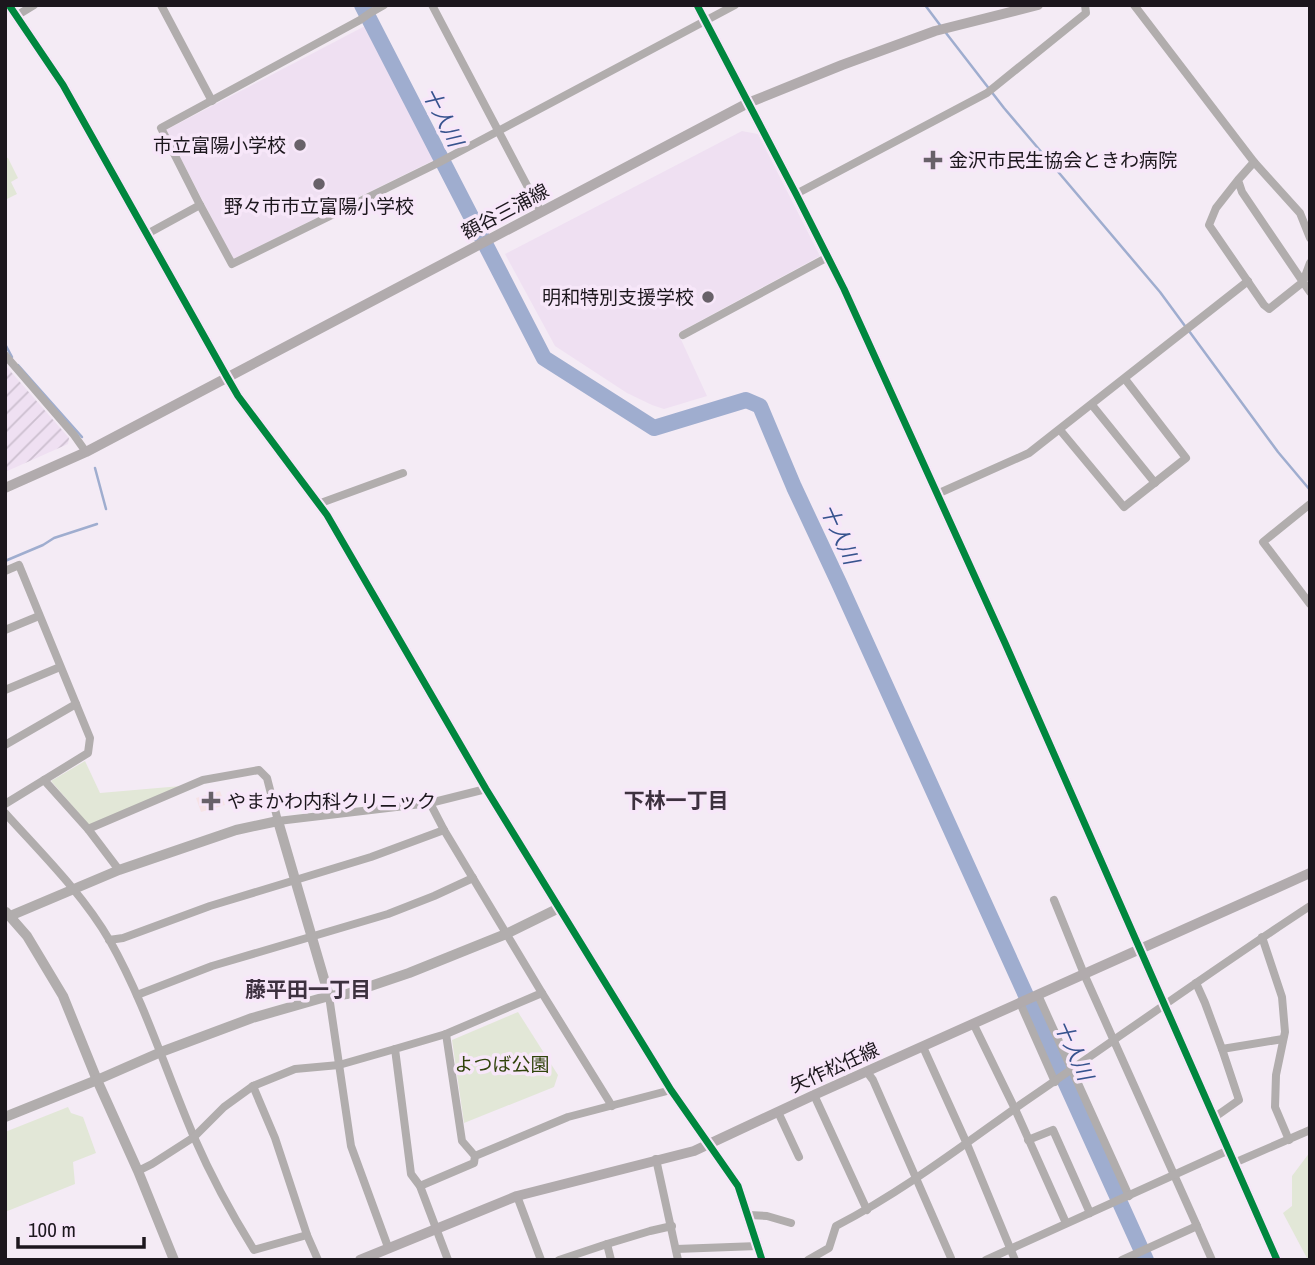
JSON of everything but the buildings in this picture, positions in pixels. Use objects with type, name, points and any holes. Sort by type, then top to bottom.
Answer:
[{"type":"main road","name":"額谷三浦線","points":[[5,488],[86,452],[748,103],[935,31],[1038,5]]},
{"type":"main road","name":"矢作松任線","points":[[360,1260],[517,1196],[694,1150],[1310,873]]},
{"type":"street","points":[[9,5],[63,85],[227,377],[327,516],[486,789],[671,1090],[738,1186],[762,1260]]},
{"type":"street","points":[[16,16],[34,5]]},
{"type":"street","points":[[161,5],[212,101]]},
{"type":"street","points":[[384,5],[162,128],[232,264],[438,163],[735,5]]},
{"type":"street","points":[[432,5],[541,212]]},
{"type":"street","points":[[697,5],[844,289],[1005,643],[1276,1260]]},
{"type":"street","points":[[796,194],[991,90],[1086,13],[1085,5]]},
{"type":"street","points":[[1134,5],[1254,162],[1300,213],[1310,238]]},
{"type":"street","points":[[1254,162],[1216,208],[1209,225],[1269,309],[1303,282],[1310,263]]},
{"type":"street","points":[[1238,180],[1242,192],[1310,292]]},
{"type":"street","points":[[147,234],[200,205]]},
{"type":"street","points":[[683,335],[828,257]]},
{"type":"street","points":[[937,494],[1029,453],[1248,281]]},
{"type":"street","points":[[5,355],[86,452]]},
{"type":"street","points":[[1060,430],[1124,507],[1155,483],[1186,458],[1125,379]]},
{"type":"street","points":[[1092,405],[1155,483]]},
{"type":"street","points":[[318,504],[403,473]]},
{"type":"street","points":[[1310,504],[1263,542],[1310,604]]},
{"type":"street","points":[[5,570],[19,565],[90,738],[88,753],[5,804]]},
{"type":"street","points":[[5,630],[39,616]]},
{"type":"street","points":[[5,691],[60,667]]},
{"type":"street","points":[[5,746],[76,704]]},
{"type":"street","points":[[88,829],[203,780],[259,770],[267,778],[329,996],[351,1146],[388,1247]]},
{"type":"street","points":[[44,780],[120,870]]},
{"type":"street","points":[[174,1260],[63,996],[27,936],[7,915],[120,870],[236,830],[278,821],[430,803],[486,789]]},
{"type":"street","points":[[430,803],[506,934],[612,1106]]},
{"type":"street","points":[[5,813],[75,890],[109,940],[137,995],[194,1137],[228,1207],[254,1250],[307,1235]]},
{"type":"street","points":[[109,940],[123,938],[210,906],[371,858],[444,830]]},
{"type":"street","points":[[137,995],[212,966],[388,914],[473,878]]},
{"type":"street","points":[[1054,900],[1084,974],[1212,1260]]},
{"type":"street","points":[[808,1260],[829,1248],[836,1226],[917,1178],[1310,906]]},
{"type":"street","points":[[5,1117],[160,1052],[252,1018],[329,996],[347,994],[409,973],[506,934],[559,908]]},
{"type":"street","points":[[1262,937],[1282,997],[1285,1031],[1276,1075],[1275,1107],[1289,1140]]},
{"type":"street","points":[[1196,983],[1222,1049],[1238,1100],[1215,1117]]},
{"type":"street","points":[[138,1171],[194,1137],[224,1107],[253,1086],[295,1069],[339,1065],[446,1034],[542,993]]},
{"type":"street","points":[[1029,999],[1069,1072],[1122,1199]]},
{"type":"street","points":[[1029,999],[1057,1080]]},
{"type":"street","points":[[974,1024],[1066,1223]]},
{"type":"street","points":[[420,1185],[474,1163],[474,1156],[462,1141],[446,1034]]},
{"type":"street","points":[[1222,1049],[1283,1039]]},
{"type":"street","points":[[923,1047],[1015,1260]]},
{"type":"street","points":[[395,1049],[411,1174],[420,1185],[448,1260]]},
{"type":"street","points":[[867,1072],[917,1178],[950,1259]]},
{"type":"street","points":[[253,1086],[275,1138],[318,1260]]},
{"type":"street","points":[[474,1156],[568,1117],[671,1090]]},
{"type":"street","points":[[814,1095],[867,1210]]},
{"type":"street","points":[[778,1112],[799,1157]]},
{"type":"street","points":[[1028,1140],[1053,1130],[1090,1213]]},
{"type":"street","points":[[1234,1163],[1310,1130]]},
{"type":"street","points":[[986,1260],[1229,1150]]},
{"type":"street","points":[[656,1160],[678,1260]]},
{"type":"street","points":[[517,1196],[541,1260]]},
{"type":"street","points":[[749,1215],[767,1216],[791,1223]]},
{"type":"street","points":[[559,1260],[671,1226]]},
{"type":"street","points":[[1122,1260],[1197,1226]]},
{"type":"street","points":[[607,1244],[611,1260]]},
{"type":"street","points":[[676,1250],[758,1246]]},
{"type":"shaded area","name":"市立富陽小学校","points":[[365,26],[434,160],[233,259],[166,130]]},
{"type":"shaded area","points":[[742,131],[758,134],[820,256],[678,333],[707,396],[664,409],[627,393],[555,346],[505,254]]},
{"type":"shaded area","points":[[5,365],[69,438],[68,444],[5,472]]},
{"type":"shaded area","name":"やまかわ内科クリニック","points":[[220,791],[225,805],[201,812],[196,798]]},
{"type":"green space","points":[[5,157],[18,178],[11,182],[17,194],[5,200]]},
{"type":"green space","points":[[85,761],[100,793],[181,786],[89,825],[51,781]]},
{"type":"green space","name":"よつば公園","points":[[518,1012],[558,1075],[554,1087],[464,1123],[452,1040]]},
{"type":"green space","points":[[68,1107],[71,1113],[83,1117],[96,1153],[73,1162],[75,1184],[5,1212],[5,1132]]},
{"type":"green space","points":[[1310,1152],[1308,1260],[1283,1213],[1292,1206],[1292,1176]]},
{"type":"waterway","name":"十人川","points":[[362,5],[544,358],[654,428],[746,400],[760,406],[794,487],[1146,1260]]},
{"type":"waterway","points":[[925,5],[940,25]]},
{"type":"waterway","points":[[946,33],[1004,108],[1160,292],[1185,326]]},
{"type":"waterway","points":[[1189,331],[1278,452],[1310,490]]},
{"type":"waterway","points":[[5,344],[12,357]]},
{"type":"waterway","points":[[18,365],[82,437]]},
{"type":"waterway","points":[[95,468],[106,509]]},
{"type":"waterway","points":[[5,561],[54,538],[97,524]]},
{"type":"cycle path","points":[[9,5],[63,85],[238,396],[327,515],[486,789],[671,1090],[738,1186],[762,1260]]},
{"type":"cycle path","points":[[697,5],[844,289],[1005,643],[1277,1260]]},
{"type":"place","name":"市立富陽小学校","points":[[300,145]]},
{"type":"place","name":"金沢市民生協会ときわ病院","points":[[933,160]]},
{"type":"place","name":"野々市市立富陽小学校","points":[[319,184]]},
{"type":"place","name":"明和特別支援学校","points":[[708,297]]},
{"type":"place","name":"やまかわ内科クリニック","points":[[211,801]]},
{"type":"district","name":"下林一丁目","points":[[676,800]]},
{"type":"district","name":"藤平田一丁目","points":[[308,989]]}]
